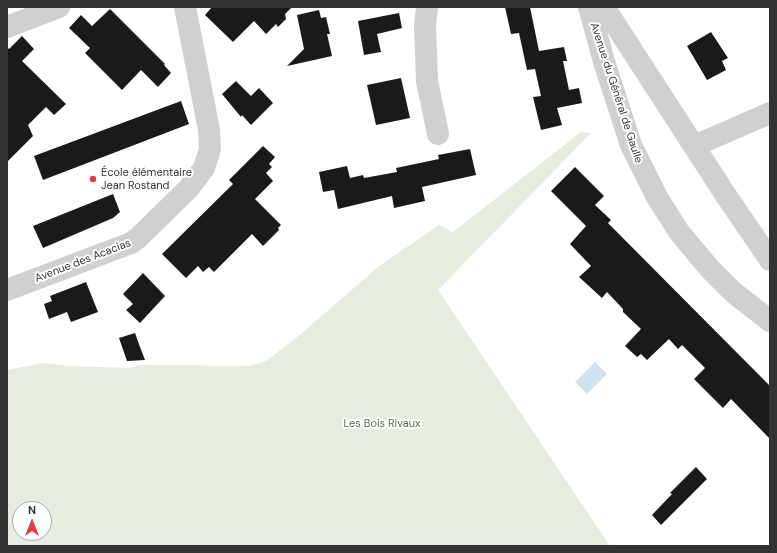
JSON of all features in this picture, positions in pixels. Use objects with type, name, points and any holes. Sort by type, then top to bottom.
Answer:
[{"type":"street","points":[[7,27],[59,7]]},
{"type":"street","name":"Avenue des Acacias","points":[[7,290],[131,243],[189,188],[204,168],[210,149],[209,130],[185,7]]},
{"type":"street","points":[[427,7],[425,26],[427,80],[438,134]]},
{"type":"street","name":"Avenue du Général de Gaulle","points":[[589,7],[602,57],[631,144],[657,197],[679,232],[710,269],[733,292],[770,321]]},
{"type":"street","points":[[604,7],[770,260]]},
{"type":"street","points":[[694,146],[770,113]]},
{"type":"green space","name":"Les Bois Rivaux","points":[[581,132],[591,133],[438,290],[610,546],[7,546],[7,370],[43,363],[68,366],[130,368],[140,365],[251,366],[266,361],[301,334],[378,267],[439,225],[453,232]]},
{"type":"water","points":[[595,362],[607,374],[587,394],[575,382]]},
{"type":"building","points":[[212,7],[292,7],[285,14],[286,19],[278,27],[276,24],[266,34],[254,21],[233,42],[205,15]]},
{"type":"building","points":[[505,7],[530,7],[539,51],[564,47],[567,61],[563,61],[569,90],[579,88],[582,103],[557,108],[562,125],[541,130],[533,97],[541,96],[535,69],[527,70],[519,33],[511,34]]},
{"type":"building","points":[[110,9],[165,64],[164,65],[171,73],[158,87],[141,70],[122,90],[85,53],[90,48],[69,28],[81,15],[92,26]]},
{"type":"building","points":[[319,10],[321,18],[326,17],[330,34],[327,34],[332,56],[287,66],[304,49],[297,15]]},
{"type":"building","points":[[399,13],[402,28],[377,34],[381,52],[364,55],[358,21]]},
{"type":"building","points":[[711,32],[728,58],[722,61],[726,70],[707,80],[687,46]]},
{"type":"building","points":[[22,36],[34,49],[22,61],[66,104],[54,115],[46,107],[28,125],[33,136],[7,162],[7,47],[9,49]]},
{"type":"building","points":[[401,78],[410,118],[376,125],[367,85]]},
{"type":"building","points":[[236,81],[251,96],[259,88],[273,103],[251,125],[242,115],[241,117],[222,94]]},
{"type":"building","points":[[181,101],[189,124],[43,180],[34,156]]},
{"type":"building","points":[[263,146],[275,157],[269,164],[272,167],[266,173],[273,181],[255,199],[281,225],[278,228],[279,230],[263,246],[252,234],[214,272],[209,267],[203,272],[198,266],[186,278],[162,254],[233,184],[229,180]]},
{"type":"building","points":[[470,149],[476,175],[422,187],[425,201],[394,208],[392,196],[338,209],[334,190],[323,192],[319,172],[347,166],[350,178],[363,175],[364,178],[397,172],[396,168],[439,159],[438,155]]},
{"type":"building","points":[[575,167],[604,196],[595,205],[611,220],[608,223],[770,386],[770,439],[731,399],[723,408],[694,379],[705,368],[682,345],[678,349],[669,339],[647,360],[641,354],[637,357],[625,346],[641,329],[623,312],[623,309],[607,292],[602,298],[579,277],[591,266],[570,244],[586,226],[551,191]]},
{"type":"building","points":[[113,194],[120,212],[113,218],[43,248],[33,226]]},
{"type":"building","points":[[143,273],[165,296],[140,323],[126,310],[133,304],[123,294]]},
{"type":"building","points":[[86,282],[98,312],[71,322],[67,312],[49,319],[44,304],[52,301],[50,296]]},
{"type":"building","points":[[135,333],[145,360],[127,361],[119,338]]},
{"type":"building","points":[[696,467],[707,479],[661,525],[652,515],[672,494],[670,493]]},
{"type":"place","name":"École élémentaire Jean Rostand","points":[[93,179]]}]
